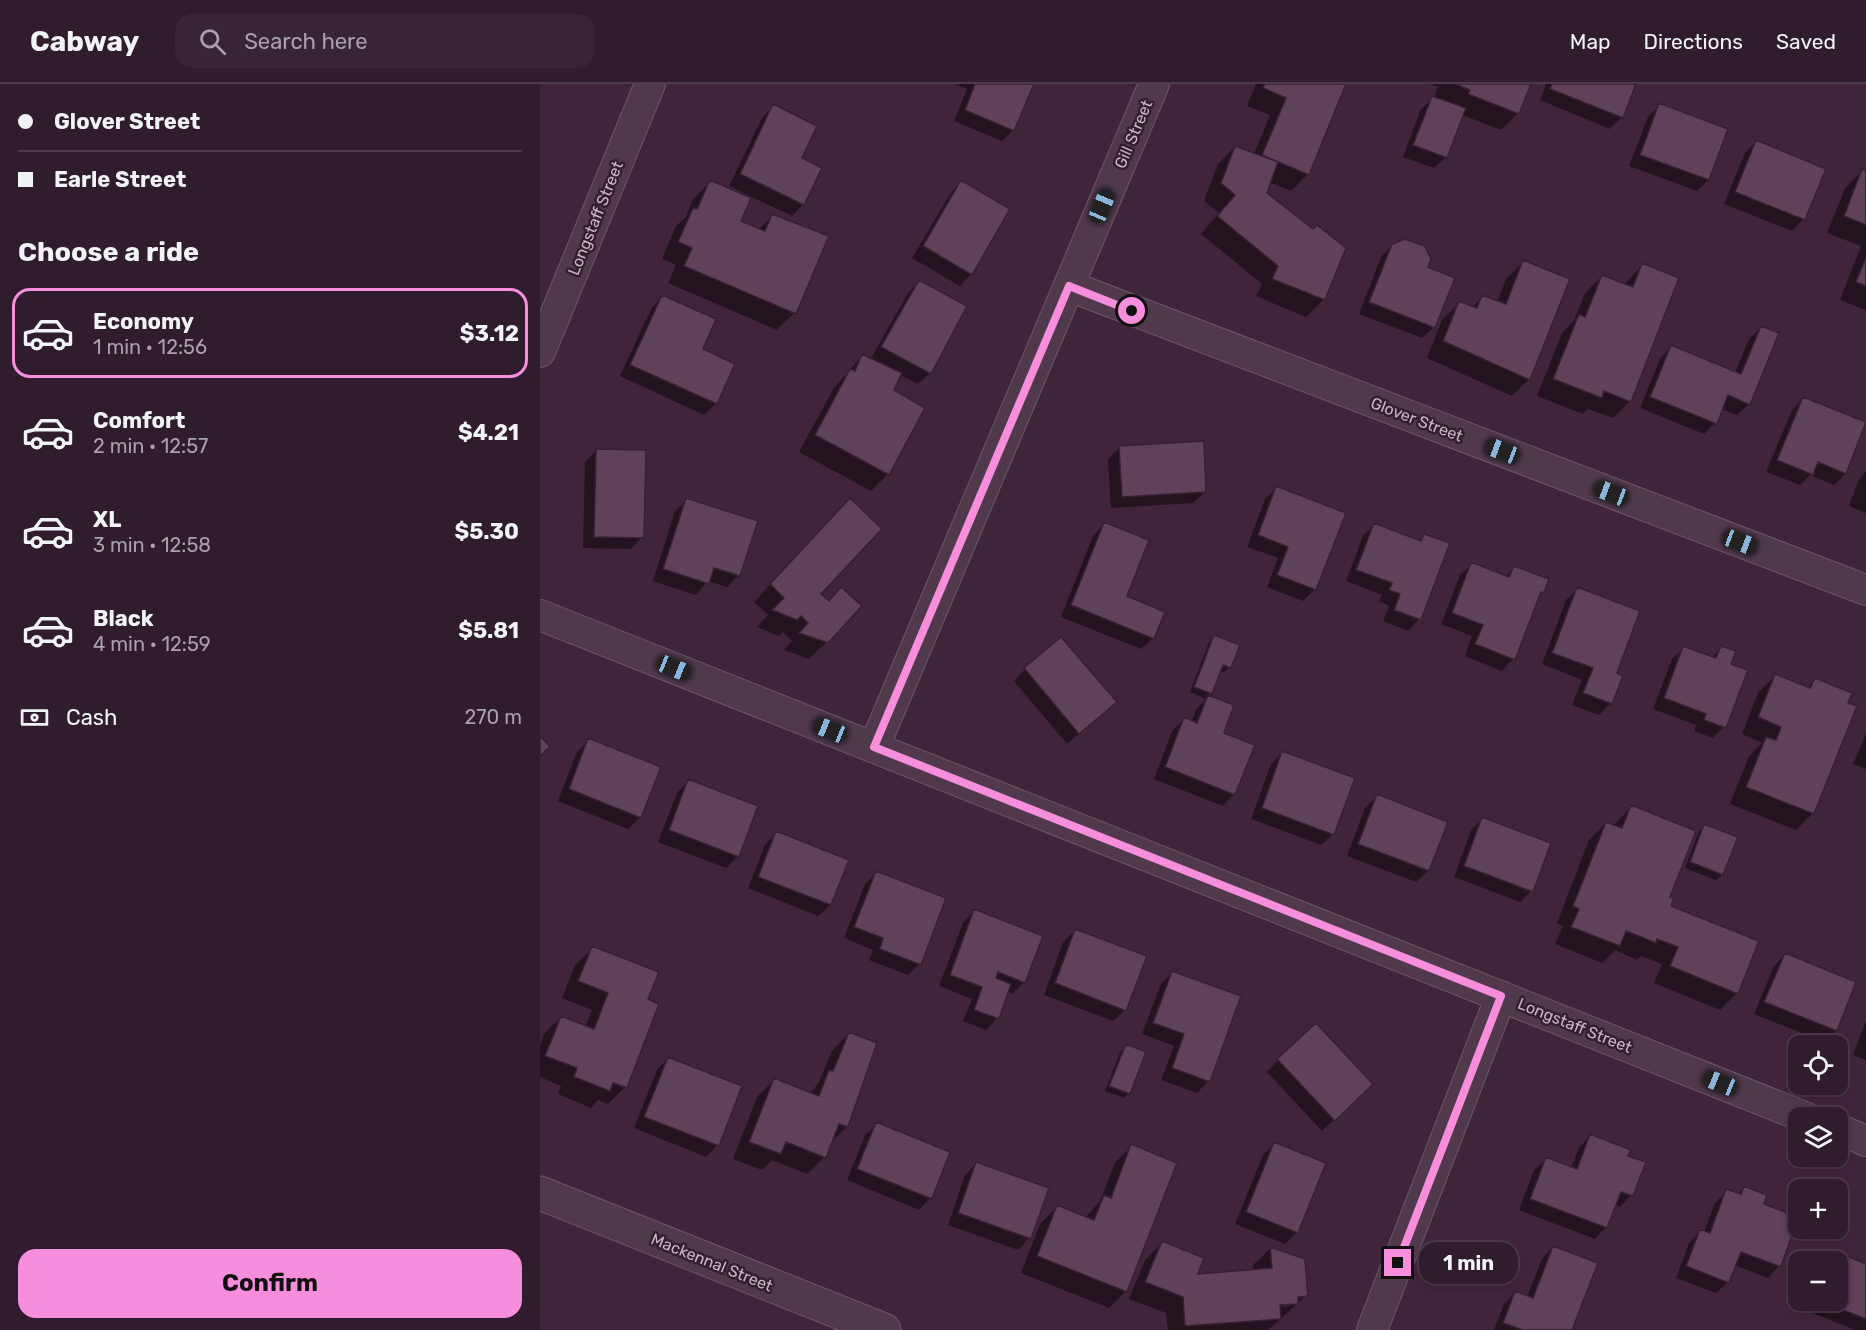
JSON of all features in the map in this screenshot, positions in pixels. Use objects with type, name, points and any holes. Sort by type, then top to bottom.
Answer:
[{"type":"street","name":"Longstaff Street","points":[[540,352],[650,84]]},
{"type":"street","name":"Gill Street","points":[[874,747],[1154,84]]},
{"type":"street","name":"Glover Street","points":[[1069,286],[1866,590]]},
{"type":"street","name":"Longstaff Street","points":[[540,615],[1788,1110]]},
{"type":"street","points":[[1372,1330],[1501,996]]},
{"type":"street","points":[[1848,1134],[1866,1141]]},
{"type":"street","name":"Mackennal Street","points":[[540,1193],[884,1330]]},
{"type":"building","points":[[975,84],[1034,84],[1014,131],[965,110]]},
{"type":"building","points":[[1265,84],[1346,84],[1309,175],[1262,155],[1286,98],[1263,88]]},
{"type":"building","points":[[1455,84],[1531,84],[1519,114],[1468,94],[1470,90]]},
{"type":"building","points":[[1552,84],[1636,84],[1623,118],[1550,89]]},
{"type":"building","points":[[1432,96],[1466,108],[1447,158],[1413,145]]},
{"type":"building","points":[[1659,103],[1728,129],[1709,180],[1640,155]]},
{"type":"building","points":[[773,104],[817,126],[802,158],[822,168],[804,205],[740,174]]},
{"type":"building","points":[[1756,140],[1826,169],[1805,220],[1735,192]]},
{"type":"building","points":[[1235,146],[1278,162],[1267,193],[1313,229],[1317,225],[1346,248],[1325,300],[1272,279],[1278,266],[1217,216],[1235,195],[1221,183]]},
{"type":"building","points":[[1862,169],[1866,171],[1866,225],[1844,216]]},
{"type":"building","points":[[710,180],[751,198],[741,221],[765,231],[772,214],[829,236],[796,314],[684,266],[692,248],[678,242],[693,208],[697,209]]},
{"type":"building","points":[[961,180],[1010,209],[972,275],[923,246]]},
{"type":"building","points":[[1405,239],[1425,246],[1431,259],[1428,267],[1455,278],[1435,328],[1369,302],[1392,244]]},
{"type":"building","points":[[1866,257],[1866,286],[1856,282]]},
{"type":"building","points":[[1523,260],[1570,279],[1530,380],[1443,341],[1459,301],[1477,308],[1482,295],[1506,304]]},
{"type":"building","points":[[1642,263],[1679,278],[1631,402],[1604,391],[1602,398],[1553,379],[1579,314],[1585,317],[1602,275],[1633,287]]},
{"type":"building","points":[[919,280],[967,306],[931,374],[881,347]]},
{"type":"building","points":[[662,295],[716,319],[703,349],[735,364],[717,404],[630,365]]},
{"type":"building","points":[[1761,326],[1779,333],[1750,405],[1728,395],[1717,424],[1650,397],[1671,345],[1741,374]]},
{"type":"building","points":[[862,354],[902,373],[894,390],[925,408],[889,475],[815,435],[850,369],[855,371]]},
{"type":"building","points":[[1803,397],[1866,422],[1846,474],[1818,462],[1813,475],[1777,460]]},
{"type":"building","points":[[1204,441],[1206,492],[1122,497],[1119,446]]},
{"type":"building","points":[[596,449],[646,450],[644,538],[594,537]]},
{"type":"building","points":[[1276,486],[1346,513],[1316,590],[1277,575],[1288,547],[1258,535]]},
{"type":"building","points":[[686,498],[758,521],[740,576],[714,568],[709,584],[663,569]]},
{"type":"building","points":[[850,498],[882,529],[821,594],[829,601],[841,587],[862,606],[828,643],[799,633],[808,623],[801,616],[797,620],[772,610],[784,598],[770,584]]},
{"type":"building","points":[[1104,522],[1149,540],[1127,596],[1165,612],[1154,639],[1071,605]]},
{"type":"building","points":[[1374,523],[1421,541],[1424,534],[1450,543],[1421,620],[1394,610],[1400,594],[1389,590],[1392,583],[1356,570]]},
{"type":"building","points":[[1471,562],[1509,577],[1514,566],[1549,579],[1544,593],[1541,592],[1515,660],[1475,644],[1483,625],[1452,613]]},
{"type":"building","points":[[1577,587],[1640,611],[1617,673],[1623,676],[1612,704],[1583,693],[1593,668],[1552,653]]},
{"type":"building","points":[[1214,635],[1240,645],[1231,668],[1223,665],[1212,694],[1194,687]]},
{"type":"building","points":[[1061,637],[1117,702],[1079,734],[1024,668]]},
{"type":"building","points":[[1683,646],[1716,658],[1721,646],[1736,651],[1731,664],[1748,670],[1726,728],[1704,720],[1706,714],[1664,698]]},
{"type":"building","points":[[1775,674],[1810,688],[1815,678],[1852,693],[1848,703],[1857,706],[1814,814],[1746,787],[1766,737],[1776,740],[1781,727],[1758,717]]},
{"type":"building","points":[[1208,695],[1234,705],[1224,733],[1255,745],[1235,795],[1165,767],[1184,717],[1197,723]]},
{"type":"building","points":[[540,736],[550,747],[540,756]]},
{"type":"building","points":[[588,738],[661,767],[641,818],[569,789]]},
{"type":"building","points":[[1282,751],[1355,778],[1334,835],[1262,808]]},
{"type":"building","points":[[688,779],[758,806],[739,857],[669,830]]},
{"type":"building","points":[[1377,794],[1448,822],[1429,871],[1358,844]]},
{"type":"building","points":[[1631,805],[1696,831],[1670,897],[1674,898],[1671,906],[1759,941],[1738,994],[1670,966],[1678,947],[1657,939],[1656,943],[1626,931],[1620,946],[1571,927],[1579,909],[1573,906],[1606,822],[1622,828]]},
{"type":"building","points":[[1482,817],[1551,843],[1533,892],[1464,866]]},
{"type":"building","points":[[1704,824],[1738,837],[1723,875],[1690,862]]},
{"type":"building","points":[[776,831],[849,860],[831,905],[758,877]]},
{"type":"building","points":[[876,871],[946,898],[921,965],[880,949],[883,938],[854,927]]},
{"type":"building","points":[[974,909],[1043,936],[1025,983],[998,972],[996,978],[1011,984],[999,1019],[974,1010],[982,987],[950,975]]},
{"type":"building","points":[[1075,929],[1147,956],[1126,1011],[1055,983]]},
{"type":"building","points":[[592,946],[659,972],[648,999],[659,1004],[627,1088],[613,1083],[610,1091],[574,1077],[577,1068],[545,1056],[561,1016],[594,1029],[608,993],[578,981]]},
{"type":"building","points":[[1785,953],[1856,982],[1837,1031],[1764,1002]]},
{"type":"building","points":[[1172,971],[1241,996],[1210,1082],[1172,1068],[1184,1034],[1153,1023]]},
{"type":"building","points":[[1316,1023],[1373,1084],[1335,1121],[1277,1059]]},
{"type":"building","points":[[849,1032],[877,1043],[848,1127],[839,1124],[826,1158],[786,1142],[781,1154],[749,1142],[774,1078],[819,1096],[829,1070],[833,1071]]},
{"type":"building","points":[[1126,1044],[1146,1052],[1130,1094],[1109,1086]]},
{"type":"building","points":[[668,1057],[742,1086],[719,1146],[644,1117]]},
{"type":"building","points":[[876,1122],[950,1152],[932,1199],[857,1169]]},
{"type":"building","points":[[1590,1134],[1631,1150],[1628,1156],[1646,1162],[1633,1196],[1621,1192],[1607,1228],[1530,1199],[1546,1157],[1577,1169]]},
{"type":"building","points":[[1274,1142],[1326,1163],[1298,1233],[1246,1212]]},
{"type":"building","points":[[1131,1144],[1177,1163],[1127,1292],[1037,1256],[1057,1205],[1094,1220],[1104,1195],[1111,1198]]},
{"type":"building","points":[[976,1162],[1049,1188],[1031,1239],[958,1213]]},
{"type":"building","points":[[1744,1186],[1767,1195],[1764,1204],[1788,1213],[1788,1239],[1791,1239],[1781,1267],[1741,1252],[1729,1283],[1686,1266],[1700,1229],[1710,1233],[1726,1189],[1741,1194]]},
{"type":"building","points":[[1162,1241],[1204,1258],[1198,1274],[1272,1268],[1270,1247],[1305,1259],[1308,1296],[1298,1297],[1298,1304],[1280,1305],[1281,1319],[1185,1326],[1183,1297],[1145,1282]]},
{"type":"building","points":[[1553,1246],[1598,1263],[1572,1330],[1523,1330],[1503,1323],[1515,1291],[1533,1298]]},
{"type":"building","points":[[1848,1257],[1866,1264],[1866,1319],[1846,1311],[1848,1311]]},
{"type":"route","points":[[1132,311],[1069,286],[874,747],[1501,996],[1398,1263]]}]
